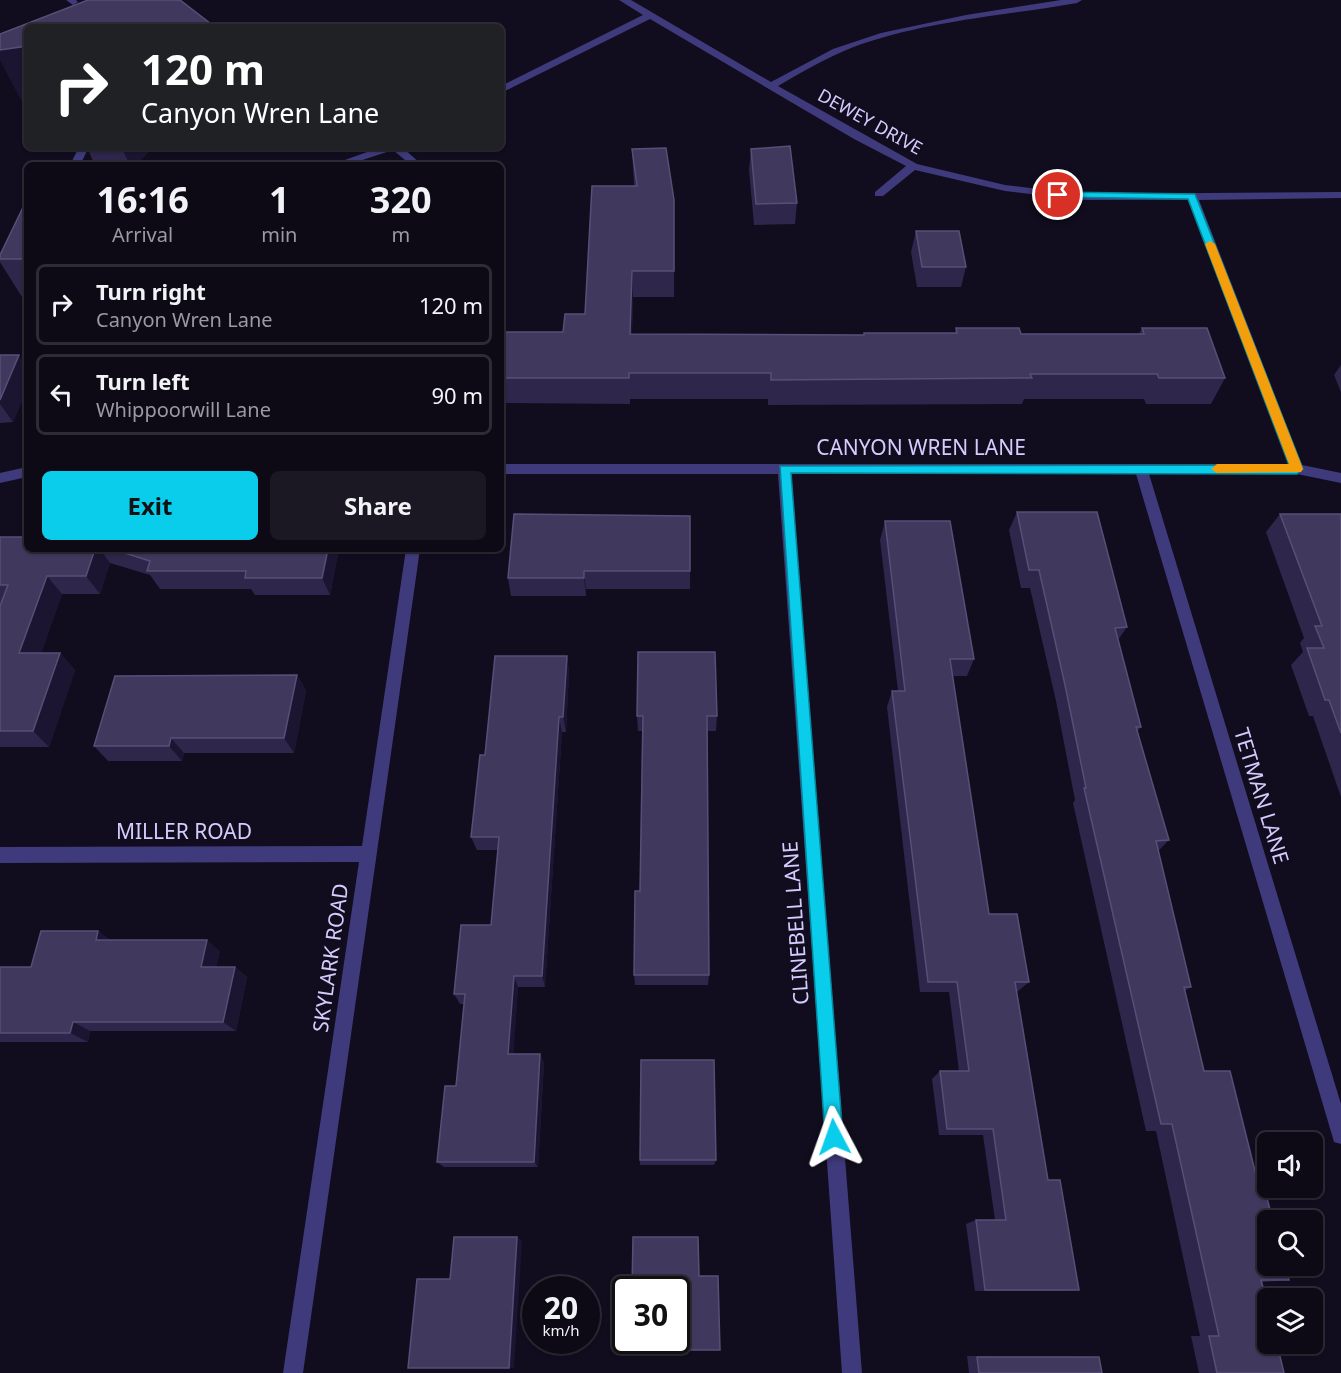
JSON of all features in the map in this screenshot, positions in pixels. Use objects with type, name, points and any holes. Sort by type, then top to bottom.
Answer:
[{"type":"street","name":"DEWEY DRIVE","points":[[624,0],[858,137],[913,166],[1038,194],[1341,195]]},
{"type":"street","points":[[772,85],[826,55],[888,34],[1077,0]]},
{"type":"street","points":[[72,1],[84,3]]},
{"type":"street","points":[[504,89],[650,16]]},
{"type":"street","points":[[346,162],[384,150]]},
{"type":"street","points":[[398,150],[413,162]]},
{"type":"street","points":[[879,194],[913,166]]},
{"type":"street","points":[[1192,196],[1297,469]]},
{"type":"street","name":"TETMAN LANE","points":[[1141,468],[1341,1135]]},
{"type":"street","name":"CANYON WREN LANE","points":[[504,469],[1297,469],[1341,478]]},
{"type":"street","name":"CLINEBELL LANE","points":[[784,469],[852,1373]]},
{"type":"street","points":[[0,478],[24,473]]},
{"type":"street","name":"SKYLARK ROAD","points":[[293,1373],[413,552]]},
{"type":"street","name":"MILLER ROAD","points":[[0,855],[369,854]]},
{"type":"building","points":[[88,0],[180,0],[211,24],[26,24]]},
{"type":"building","points":[[24,25],[24,46],[0,50],[0,34]]},
{"type":"building","points":[[790,146],[797,203],[756,204],[751,149]]},
{"type":"building","points":[[666,148],[674,200],[674,271],[632,271],[630,334],[864,335],[864,333],[957,333],[956,328],[1019,328],[1021,334],[1144,334],[1142,328],[1207,328],[1225,378],[1159,378],[1157,374],[1030,374],[1032,378],[771,380],[771,373],[629,373],[629,378],[504,378],[504,332],[563,332],[565,314],[585,314],[592,186],[637,186],[632,149]]},
{"type":"building","points":[[24,205],[24,259],[0,259]]},
{"type":"building","points":[[916,231],[959,231],[966,267],[922,267]]},
{"type":"building","points":[[0,355],[19,355],[0,400]]},
{"type":"building","points":[[1017,512],[1097,512],[1127,627],[1115,628],[1141,727],[1136,727],[1169,840],[1156,841],[1191,987],[1184,987],[1204,1071],[1230,1071],[1257,1179],[1257,1198],[1267,1198],[1270,1210],[1257,1210],[1257,1276],[1288,1276],[1289,1280],[1261,1280],[1263,1288],[1257,1288],[1257,1354],[1279,1354],[1284,1373],[1217,1373],[1209,1336],[1219,1336],[1172,1124],[1161,1124],[1084,788],[1086,788],[1065,685],[1039,570],[1029,570]]},
{"type":"building","points":[[514,514],[690,516],[690,571],[584,571],[584,578],[508,578]]},
{"type":"building","points":[[1280,514],[1341,514],[1341,733],[1329,700],[1325,700],[1307,648],[1324,648],[1315,626],[1322,626]]},
{"type":"building","points":[[885,521],[950,521],[974,659],[950,659],[989,914],[1017,914],[1029,982],[1015,982],[1048,1180],[1060,1180],[1079,1290],[985,1290],[976,1220],[1006,1220],[993,1129],[947,1129],[940,1071],[969,1071],[957,982],[928,982],[892,691],[905,691]]},
{"type":"building","points":[[0,537],[24,537],[24,552],[94,552],[86,576],[47,576],[19,653],[60,653],[33,731],[0,731],[0,606],[8,585],[0,585]]},
{"type":"building","points":[[122,552],[327,552],[322,578],[245,578],[246,571],[147,571],[150,561]]},
{"type":"building","points":[[638,652],[715,652],[717,716],[707,716],[709,975],[634,975],[635,891],[640,891],[643,716],[637,716]]},
{"type":"building","points":[[495,656],[567,656],[563,717],[559,717],[542,976],[514,976],[508,1054],[540,1054],[534,1162],[437,1162],[445,1086],[456,1086],[465,994],[454,994],[461,925],[491,925],[499,837],[471,837],[480,755],[485,755]]},
{"type":"building","points":[[297,675],[284,738],[171,738],[169,746],[94,746],[115,676]]},
{"type":"building","points":[[41,931],[98,931],[96,940],[207,940],[201,967],[235,967],[223,1022],[73,1022],[70,1033],[0,1033],[0,967],[31,967]]},
{"type":"building","points":[[641,1060],[714,1060],[716,1160],[640,1160]]},
{"type":"building","points":[[454,1237],[517,1237],[509,1368],[408,1368],[417,1279],[450,1279]]},
{"type":"building","points":[[633,1237],[698,1237],[699,1276],[718,1276],[720,1350],[690,1350],[690,1276],[632,1276]]},
{"type":"building","points":[[977,1357],[1099,1357],[1102,1373],[979,1373]]},
{"type":"slow traffic","points":[[1210,244],[1297,469],[1217,469]]},
{"type":"route","points":[[834,1137],[784,469],[1297,469],[1192,196],[1058,195]]}]
